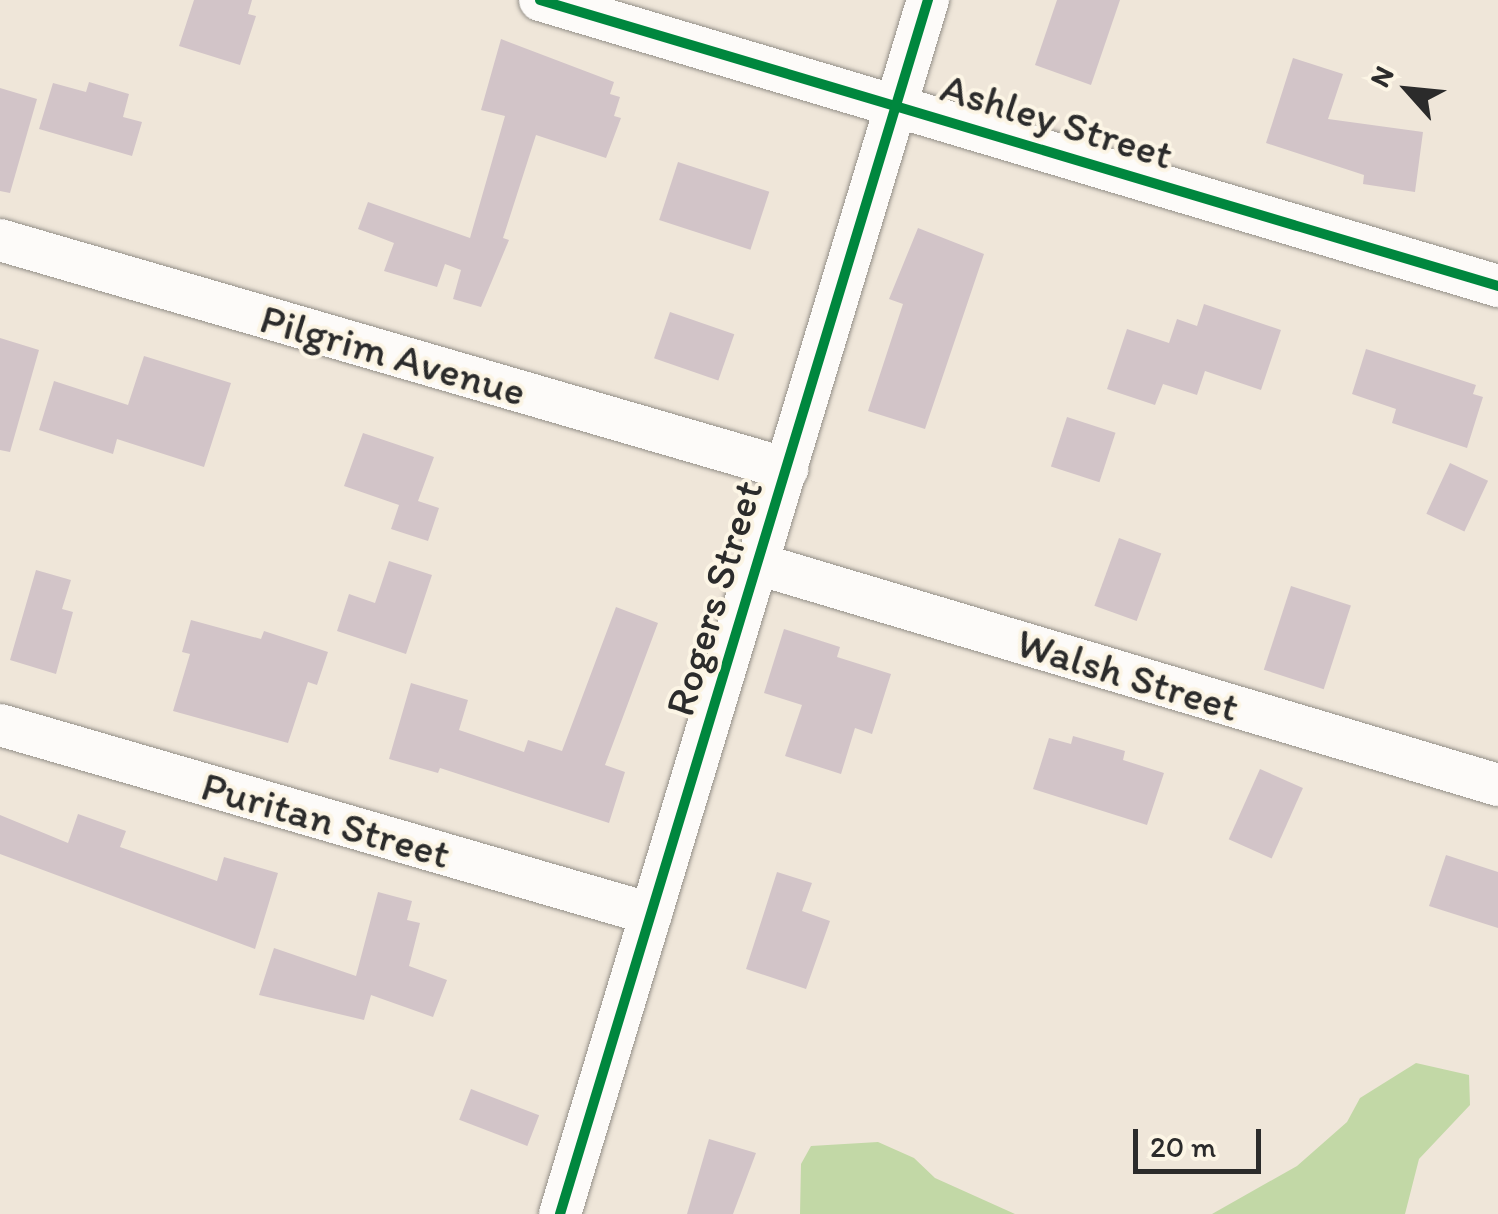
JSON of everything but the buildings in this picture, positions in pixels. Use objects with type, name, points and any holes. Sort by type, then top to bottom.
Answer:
[{"type":"street","name":"Ashley Street","points":[[540,0],[1498,286]]},
{"type":"street","name":"Rogers Street","points":[[560,1214],[928,0]]},
{"type":"street","name":"Pilgrim Avenue","points":[[0,240],[786,469]]},
{"type":"street","name":"Walsh Street","points":[[758,564],[1498,786]]},
{"type":"street","name":"Puritan Street","points":[[0,724],[651,914]]},
{"type":"green space","points":[[1416,1063],[1469,1075],[1470,1105],[1419,1159],[1405,1214],[1212,1214],[1297,1166],[1347,1122],[1360,1098]]},
{"type":"green space","points":[[878,1142],[914,1158],[935,1178],[1015,1214],[800,1214],[801,1164],[811,1146]]},
{"type":"cycle path","points":[[540,0],[1498,286]]},
{"type":"cycle path","points":[[560,1214],[928,0]]}]
